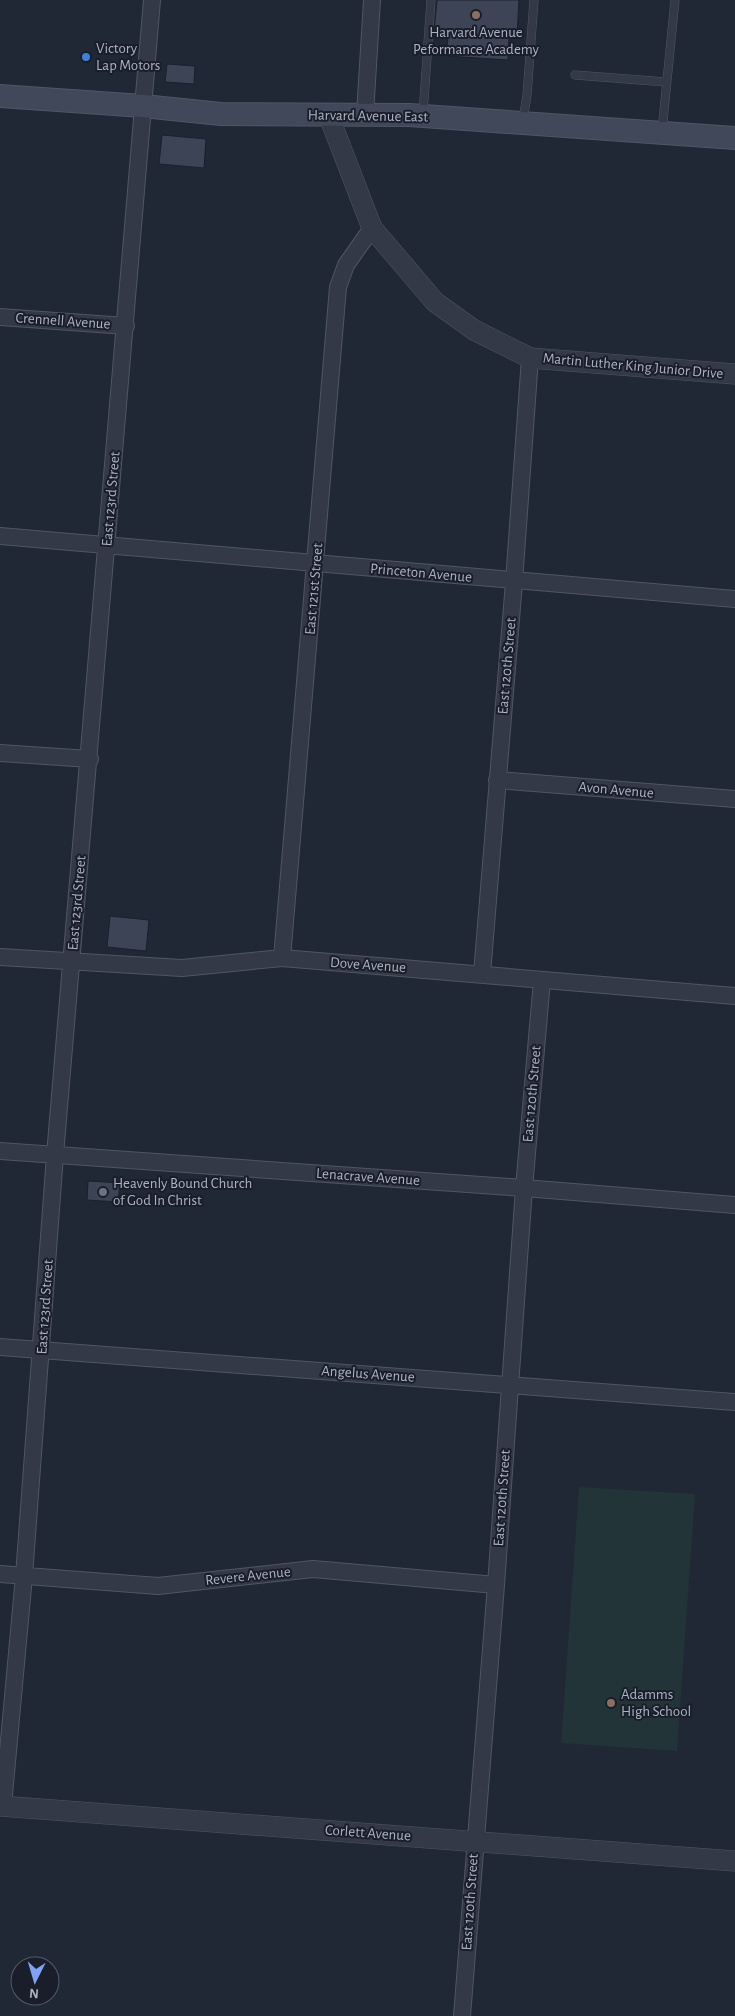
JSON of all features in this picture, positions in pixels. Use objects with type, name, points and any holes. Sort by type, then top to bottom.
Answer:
[{"type":"main road","name":"Harvard Avenue East","points":[[0,96],[142,106],[221,114],[423,116],[735,138]]},
{"type":"street","name":"East 123rd Street","points":[[2,1806],[24,1576],[55,1155],[90,759],[152,0]]},
{"type":"street","points":[[365,114],[372,0]]},
{"type":"street","name":"Martin Luther King Junior Drive","points":[[328,114],[372,228],[435,302],[474,330],[530,358],[735,374]]},
{"type":"street","name":"East 121st Street","points":[[282,958],[338,287],[346,265],[372,228]]},
{"type":"street","name":"Crennell Avenue","points":[[0,317],[126,326]]},
{"type":"street","name":"East 120th Street","points":[[482,974],[530,358]]},
{"type":"street","name":"Princeton Avenue","points":[[0,536],[735,600]]},
{"type":"street","points":[[0,753],[90,759]]},
{"type":"street","name":"Avon Avenue","points":[[497,780],[735,799]]},
{"type":"street","name":"Dove Avenue","points":[[0,957],[182,968],[282,958],[735,996]]},
{"type":"street","name":"East 120th Street","points":[[462,2016],[496,1585],[524,1188],[542,980]]},
{"type":"street","name":"Lenacrave Avenue","points":[[0,1151],[735,1205]]},
{"type":"street","name":"Angelus Avenue","points":[[0,1347],[735,1402]]},
{"type":"street","name":"Revere Avenue","points":[[0,1574],[158,1586],[313,1569],[496,1585]]},
{"type":"street","name":"Corlett Avenue","points":[[2,1806],[735,1861]]},
{"type":"lane","points":[[423,116],[431,0]]},
{"type":"lane","points":[[522,123],[527,95],[534,0]]},
{"type":"lane","points":[[662,133],[675,0]]},
{"type":"lane","points":[[575,75],[666,82]]},
{"type":"shaded area","points":[[579,1487],[695,1494],[677,1751],[561,1743]]},
{"type":"building","name":"Harvard Avenue Peformance Academy","points":[[437,0],[519,0],[517,36],[509,35],[508,60],[447,56],[448,32],[434,31]]},
{"type":"building","points":[[167,64],[195,66],[194,84],[165,82]]},
{"type":"building","points":[[162,135],[206,139],[204,168],[159,164]]},
{"type":"building","points":[[110,916],[149,920],[146,951],[107,947]]},
{"type":"building","name":"Heavenly Bound Church of God In Christ","points":[[88,1181],[120,1183],[118,1202],[87,1200]]},
{"type":"place","name":"Harvard Avenue Peformance Academy","points":[[476,15]]},
{"type":"place","name":"Victory Lap Motors","points":[[86,57]]},
{"type":"place","name":"Heavenly Bound Church of God In Christ","points":[[103,1192]]},
{"type":"place","name":"Adamms High School","points":[[611,1703]]}]
